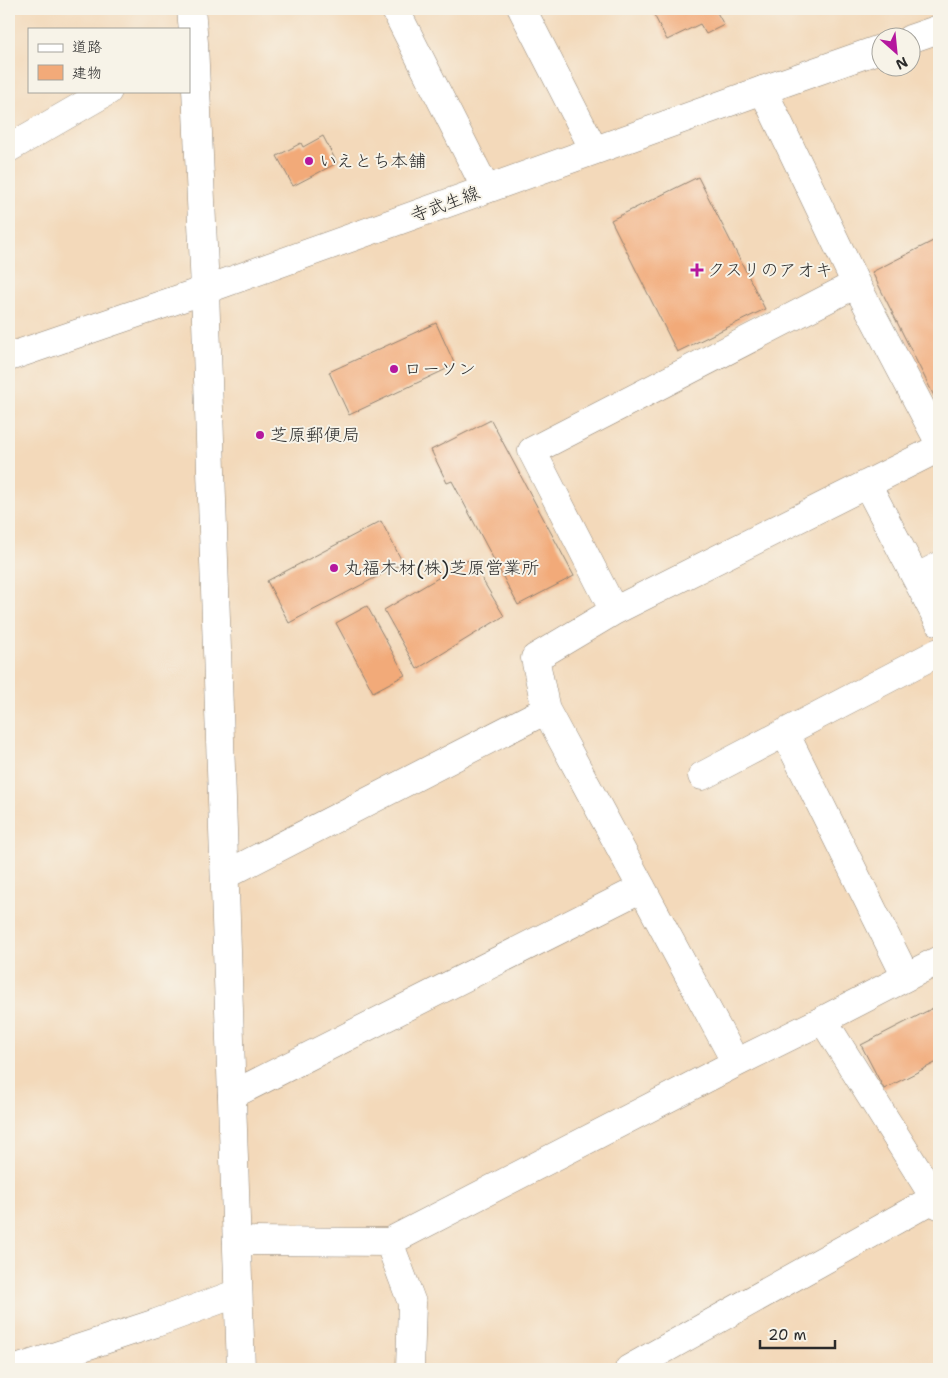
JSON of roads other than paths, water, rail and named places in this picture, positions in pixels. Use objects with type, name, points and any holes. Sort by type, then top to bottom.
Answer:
[{"type":"street","points":[[191,9],[191,44],[205,290],[241,1369]]},
{"type":"street","points":[[395,9],[486,189]]},
{"type":"street","points":[[522,9],[594,150]]},
{"type":"street","points":[[920,36],[939,29]]},
{"type":"street","name":"寺武生線","points":[[9,357],[205,290],[870,53]]},
{"type":"street","points":[[763,90],[856,284],[939,442]]},
{"type":"street","points":[[9,148],[106,92]]},
{"type":"street","points":[[614,611],[532,451],[856,284]]},
{"type":"street","points":[[736,1062],[546,710],[535,658],[614,611],[939,448]]},
{"type":"street","points":[[867,484],[928,572],[939,622]]},
{"type":"street","points":[[702,776],[939,652]]},
{"type":"street","points":[[224,874],[546,710]]},
{"type":"street","points":[[785,733],[906,977]]},
{"type":"street","points":[[232,1095],[642,888]]},
{"type":"street","points":[[236,1241],[389,1242],[736,1062],[823,1020],[939,960]]},
{"type":"street","points":[[629,1369],[937,1201],[823,1020]]},
{"type":"street","points":[[389,1242],[412,1303],[410,1369]]},
{"type":"street","points":[[16,1369],[156,1323],[238,1293]]},
{"type":"place","name":"いえとち本舗","points":[[309,161]]},
{"type":"place","name":"クスリのアオキ","points":[[697,270]]},
{"type":"place","name":"ローソン","points":[[394,369]]},
{"type":"place","name":"芝原郵便局","points":[[260,435]]},
{"type":"place","name":"丸福木材(株)芝原営業所","points":[[334,568]]}]
